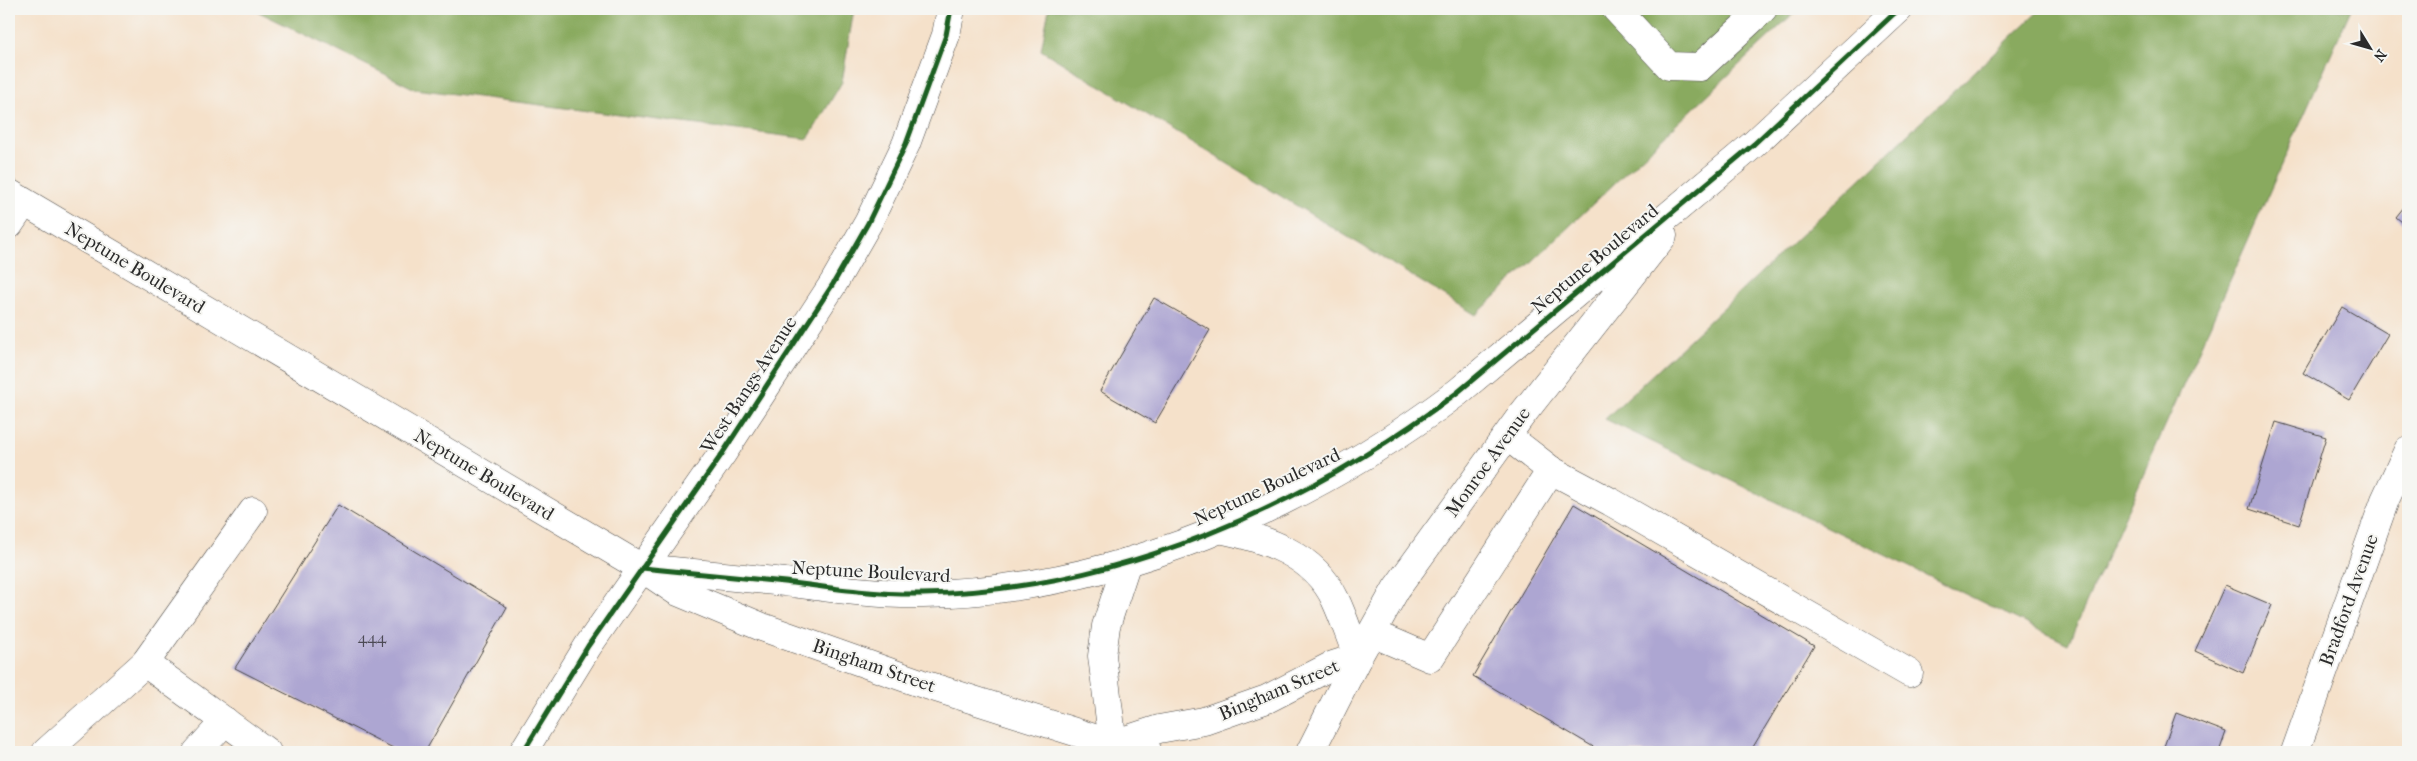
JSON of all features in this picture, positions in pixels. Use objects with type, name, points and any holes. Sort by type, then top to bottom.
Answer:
[{"type":"street","name":"West Bangs Avenue","points":[[523,752],[588,646],[728,446],[834,284],[868,223],[906,144],[946,35],[951,9]]},
{"type":"street","points":[[1616,9],[1668,66],[1700,67],[1763,9]]},
{"type":"street","name":"Neptune Boulevard","points":[[16,198],[642,568],[852,590],[921,595],[985,592],[1068,577],[1126,562],[1219,529],[1324,481],[1409,429],[1458,392],[1698,192],[1754,144],[1899,9]]},
{"type":"street","name":"Monroe Avenue","points":[[1310,752],[1358,657],[1396,590],[1507,436],[1698,192]]},
{"type":"street","points":[[9,225],[16,198]]},
{"type":"street","points":[[1507,436],[1551,470],[1612,502],[1909,673]]},
{"type":"street","name":"Bradford Avenue","points":[[2295,752],[2385,500],[2408,450]]},
{"type":"street","points":[[1372,633],[1430,658],[1551,470]]},
{"type":"street","points":[[46,752],[145,663],[253,511]]},
{"type":"street","points":[[1219,529],[1246,535],[1287,549],[1318,574],[1335,598],[1358,657]]},
{"type":"street","points":[[1113,744],[1102,656],[1106,626],[1126,562]]},
{"type":"street","name":"Bingham Street","points":[[642,568],[676,590],[762,627],[920,683],[1113,744],[1148,752]]},
{"type":"street","name":"Bingham Street","points":[[1113,744],[1159,729],[1204,721],[1267,699],[1333,665],[1358,657]]},
{"type":"street","points":[[145,663],[267,752]]},
{"type":"street","points":[[196,752],[224,721]]},
{"type":"green space","points":[[253,9],[854,9],[842,82],[808,139],[415,89]]},
{"type":"green space","points":[[1049,9],[1798,9],[1476,315],[1041,50]]},
{"type":"green space","points":[[2041,9],[2351,9],[2068,644],[1605,419]]},
{"type":"building","points":[[2408,161],[2408,171],[2403,167]]},
{"type":"building","points":[[2408,202],[2408,227],[2396,217]]},
{"type":"building","points":[[1154,298],[1210,330],[1155,423],[1100,391]]},
{"type":"building","points":[[2342,307],[2388,334],[2349,400],[2303,373]]},
{"type":"building","points":[[2276,422],[2326,437],[2299,525],[2249,509]]},
{"type":"building","points":[[1574,504],[1814,646],[1750,752],[1602,752],[1473,676]]},
{"type":"building","points":[[338,505],[507,607],[425,752],[401,752],[235,668]]},
{"type":"building","points":[[2225,585],[2272,605],[2243,673],[2195,651]]},
{"type":"building","points":[[2176,713],[2226,732],[2219,752],[2162,752]]},
{"type":"cycle path","points":[[523,752],[588,646],[722,454],[833,284],[868,223],[906,144],[946,35],[951,9]]},
{"type":"cycle path","points":[[642,568],[785,582],[854,591],[923,594],[995,589],[1066,577],[1137,559],[1205,535],[1272,506],[1337,472],[1399,434],[1458,392],[1754,144],[1899,9]]}]
